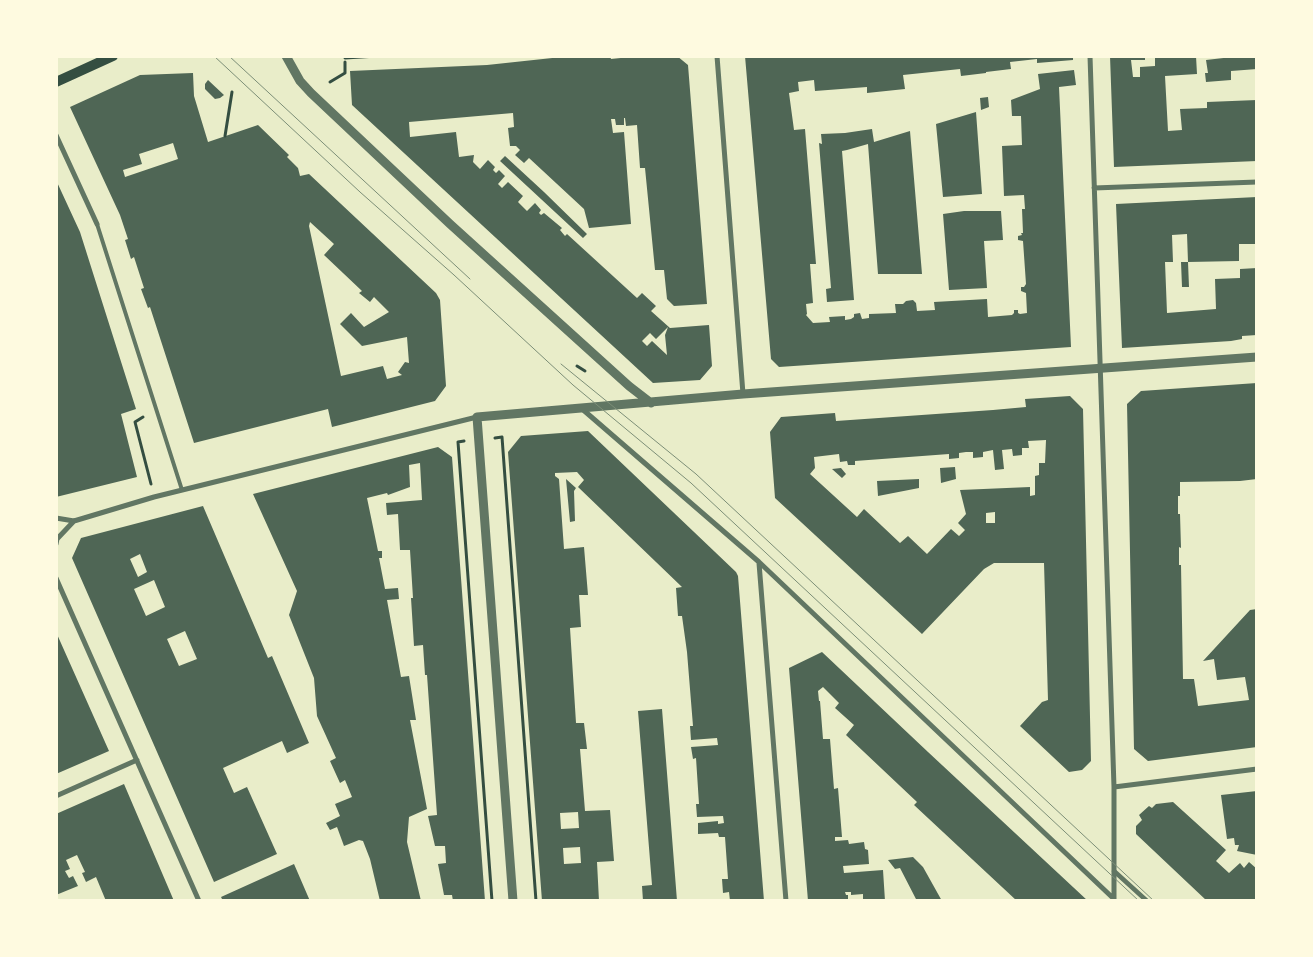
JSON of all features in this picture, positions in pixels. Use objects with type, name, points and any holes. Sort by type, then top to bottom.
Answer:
[{"type":"main road","points":[[56,82],[113,56]]},
{"type":"street","points":[[286,56],[300,81],[312,94],[450,224],[629,386],[651,403]]},
{"type":"street","points":[[717,56],[743,394]]},
{"type":"street","points":[[1090,56],[1114,787],[1114,900]]},
{"type":"street","points":[[56,135],[97,224]]},
{"type":"street","points":[[1094,188],[1257,182]]},
{"type":"street","points":[[56,518],[74,520],[182,490],[477,417],[743,394],[1257,357]]},
{"type":"street","points":[[581,408],[759,562],[1114,900]]},
{"type":"street","points":[[477,417],[513,901]]},
{"type":"street","points":[[56,544],[57,539],[74,520]]},
{"type":"street","points":[[759,562],[786,901]]},
{"type":"street","points":[[56,578],[199,901]]},
{"type":"street","points":[[56,796],[137,760]]},
{"type":"street","points":[[1114,787],[1257,769]]},
{"type":"street","points":[[1114,870],[1147,901]]},
{"type":"lane","points":[[97,224],[182,490]]},
{"type":"path","points":[[330,82],[345,73],[345,60],[376,56]]},
{"type":"path","points":[[225,136],[232,92]]},
{"type":"building","points":[[571,56],[610,56],[611,59],[640,56],[677,56],[688,65],[707,304],[674,306],[667,299],[664,270],[655,270],[645,168],[640,168],[637,125],[626,126],[624,118],[624,125],[616,125],[615,119],[611,119],[613,133],[624,132],[631,224],[589,228],[584,209],[529,158],[524,163],[515,155],[520,150],[516,146],[510,146],[508,128],[514,127],[513,113],[409,122],[410,137],[456,132],[459,157],[474,155],[473,162],[480,169],[488,160],[495,167],[493,170],[496,173],[499,170],[505,176],[498,184],[502,188],[508,182],[523,196],[518,202],[527,211],[535,203],[541,210],[539,213],[541,215],[544,213],[562,228],[560,230],[565,236],[567,234],[637,298],[642,293],[656,306],[651,311],[670,328],[709,325],[712,366],[700,380],[653,383],[352,105],[350,71],[487,65]],"holes":[[[668,327],[665,335],[667,355],[652,341],[647,346],[642,341],[650,333],[656,339]]]},
{"type":"building","points":[[745,56],[1073,56],[1073,60],[1037,63],[1037,59],[1010,62],[1011,69],[961,76],[960,69],[903,75],[905,89],[867,93],[867,87],[815,91],[814,80],[798,82],[799,91],[789,93],[794,130],[805,129],[816,264],[810,264],[813,303],[806,304],[806,315],[813,323],[830,322],[829,317],[845,316],[845,320],[851,319],[854,317],[854,314],[860,313],[862,319],[869,318],[869,314],[896,313],[895,304],[903,304],[906,301],[913,300],[916,303],[917,311],[935,310],[934,302],[987,299],[988,317],[1012,315],[1014,310],[1018,310],[1020,314],[1027,313],[1026,293],[1021,291],[1021,287],[1024,287],[1026,284],[1023,241],[1018,240],[1018,236],[1023,233],[1022,209],[1025,209],[1024,195],[1004,196],[1002,146],[1022,145],[1021,116],[1012,116],[1011,100],[1040,89],[1038,74],[1074,70],[1076,85],[1059,87],[1071,347],[779,367],[771,359]]},
{"type":"building","points":[[1110,56],[1145,56],[1145,60],[1131,60],[1133,77],[1140,77],[1140,67],[1155,66],[1155,56],[1196,56],[1197,74],[1165,76],[1168,131],[1182,130],[1180,109],[1207,108],[1207,102],[1257,100],[1257,161],[1114,167]]},
{"type":"building","points":[[1257,56],[1257,69],[1231,71],[1231,80],[1206,82],[1205,73],[1208,73],[1206,60]]},
{"type":"building","points":[[193,73],[194,96],[208,142],[258,125],[289,155],[287,157],[298,168],[300,176],[309,174],[436,293],[440,300],[446,386],[435,401],[332,427],[328,409],[194,443],[150,307],[148,308],[141,289],[144,288],[134,257],[131,259],[125,240],[128,239],[120,215],[70,107],[140,75]],"holes":[[[173,143],[178,159],[125,177],[123,170],[142,164],[139,154]],[[310,222],[334,244],[324,255],[362,291],[359,293],[370,302],[374,297],[389,312],[364,327],[351,313],[340,324],[362,346],[407,337],[409,363],[405,362],[398,372],[402,375],[387,379],[383,366],[341,376],[309,226]]]},
{"type":"building","points":[[208,80],[224,95],[215,99],[205,89],[205,84]]},
{"type":"building","points":[[988,97],[989,107],[981,110],[980,98]]},
{"type":"building","points":[[976,112],[982,194],[943,197],[936,124]]},
{"type":"building","points":[[872,129],[874,142],[910,131],[922,274],[878,274],[868,144],[842,151],[854,300],[827,302],[826,289],[831,288],[819,143],[822,144],[821,134]]},
{"type":"building","points":[[505,156],[587,234],[583,238],[500,161]]},
{"type":"building","points":[[56,180],[80,232],[136,409],[121,414],[137,477],[56,497]]},
{"type":"building","points":[[1257,197],[1257,244],[1239,244],[1239,261],[1188,262],[1187,234],[1172,235],[1173,262],[1165,262],[1167,313],[1216,309],[1215,279],[1240,278],[1240,269],[1257,268],[1257,335],[1242,336],[1242,339],[1231,341],[1122,348],[1116,204]]},
{"type":"building","points":[[964,211],[1001,211],[1003,240],[984,241],[987,288],[949,290],[943,214]]},
{"type":"building","points":[[1181,262],[1188,262],[1189,287],[1182,287]]},
{"type":"building","points":[[1257,383],[1257,479],[1180,482],[1178,514],[1180,514],[1181,548],[1179,547],[1179,565],[1181,565],[1183,679],[1194,679],[1198,706],[1249,700],[1245,677],[1217,680],[1214,659],[1203,661],[1250,610],[1257,609],[1257,747],[1148,761],[1134,749],[1127,404],[1141,391]]},
{"type":"building","points":[[1070,396],[1083,409],[1091,761],[1082,770],[1069,772],[1020,726],[1042,702],[1048,700],[1044,563],[994,563],[984,569],[922,634],[775,498],[770,432],[781,417],[835,413],[836,421],[993,410],[1026,407],[1025,399]],"holes":[[[1046,440],[1045,463],[1039,463],[1039,475],[1035,476],[1035,495],[1030,496],[1030,487],[960,490],[966,514],[958,523],[965,530],[959,536],[951,529],[927,554],[908,536],[900,543],[864,509],[857,517],[810,474],[815,468],[814,457],[839,454],[840,462],[847,461],[848,465],[855,465],[855,461],[949,454],[949,459],[959,458],[959,453],[966,452],[973,452],[973,458],[983,457],[983,452],[993,450],[995,470],[1004,469],[1002,450],[1012,449],[1013,456],[1022,455],[1022,448],[1029,448],[1028,441]],[[995,512],[995,523],[986,523],[986,513]]]},
{"type":"building","points":[[588,431],[736,572],[738,576],[764,901],[730,901],[729,892],[723,893],[722,879],[728,879],[725,837],[719,837],[718,833],[698,834],[698,823],[718,821],[718,824],[724,823],[723,816],[697,817],[696,804],[699,804],[696,758],[693,759],[691,747],[718,745],[717,738],[691,740],[690,726],[693,726],[687,652],[682,616],[678,616],[676,588],[682,587],[578,487],[584,480],[577,472],[555,473],[555,476],[559,479],[564,549],[584,547],[588,595],[579,595],[581,627],[570,628],[576,723],[584,723],[587,749],[580,749],[585,811],[610,810],[614,861],[597,862],[599,901],[542,901],[508,452],[521,436]],"holes":[[[578,812],[579,828],[561,829],[560,813]],[[580,847],[581,863],[564,864],[563,848]]]},
{"type":"building","points":[[438,447],[452,457],[485,901],[453,901],[452,895],[444,895],[438,864],[446,863],[445,846],[435,846],[428,816],[437,815],[427,675],[425,675],[423,645],[414,646],[410,550],[400,550],[398,514],[387,515],[386,503],[422,500],[420,463],[409,465],[410,487],[388,495],[387,493],[367,498],[378,551],[382,551],[382,558],[379,558],[385,589],[398,588],[399,599],[387,600],[401,677],[409,676],[416,720],[410,720],[427,809],[409,817],[407,842],[421,901],[380,901],[370,859],[363,841],[359,840],[344,846],[337,827],[330,830],[326,823],[340,816],[335,804],[352,797],[345,780],[340,783],[330,761],[336,758],[317,716],[314,678],[289,615],[297,591],[253,494]]},
{"type":"building","points":[[955,467],[956,479],[941,483],[940,468]]},
{"type":"building","points":[[841,468],[846,474],[842,478],[832,469]]},
{"type":"building","points":[[566,479],[576,488],[574,491],[575,521],[570,522]]},
{"type":"building","points":[[919,479],[919,488],[878,496],[877,481]]},
{"type":"building","points":[[203,506],[268,658],[272,656],[309,743],[287,753],[282,741],[223,768],[234,793],[247,787],[277,854],[214,882],[72,558],[81,538]],"holes":[[[140,554],[147,572],[138,577],[130,559]],[[154,580],[165,607],[146,616],[134,589]],[[185,631],[197,659],[179,666],[167,639]]]},
{"type":"building","points":[[56,632],[109,751],[56,774]]},
{"type":"building","points":[[822,652],[1088,901],[1017,901],[914,805],[917,802],[846,735],[854,725],[835,708],[839,703],[823,687],[818,691],[823,739],[830,739],[834,789],[838,788],[842,837],[835,837],[835,841],[848,840],[849,844],[864,842],[865,849],[868,850],[869,864],[843,866],[844,873],[883,870],[885,901],[863,901],[863,894],[851,895],[851,892],[845,892],[848,895],[848,901],[808,901],[789,668]]},
{"type":"building","points":[[662,709],[677,901],[643,901],[642,886],[652,885],[638,711]]},
{"type":"building","points":[[124,784],[174,901],[106,901],[96,877],[86,882],[82,873],[85,872],[77,855],[66,860],[70,869],[65,871],[69,878],[73,876],[78,886],[56,895],[56,814]]},
{"type":"building","points":[[1257,791],[1257,855],[1237,851],[1239,845],[1235,845],[1234,838],[1227,839],[1221,795]]},
{"type":"building","points":[[1173,802],[1226,850],[1216,861],[1229,873],[1240,863],[1244,868],[1249,862],[1257,869],[1257,901],[1207,901],[1136,834],[1136,826],[1142,820],[1139,815],[1149,806],[1152,808],[1156,804]]},
{"type":"building","points":[[913,857],[923,867],[942,901],[917,901],[900,868],[895,869],[888,860]]},
{"type":"building","points":[[294,864],[310,901],[223,901],[221,897]]},
{"type":"tram line","points":[[214,56],[360,192],[454,275],[573,385],[691,483],[1139,901]]},
{"type":"tram line","points":[[229,56],[470,279]]},
{"type":"tram line","points":[[561,364],[696,474],[1154,901]]}]
